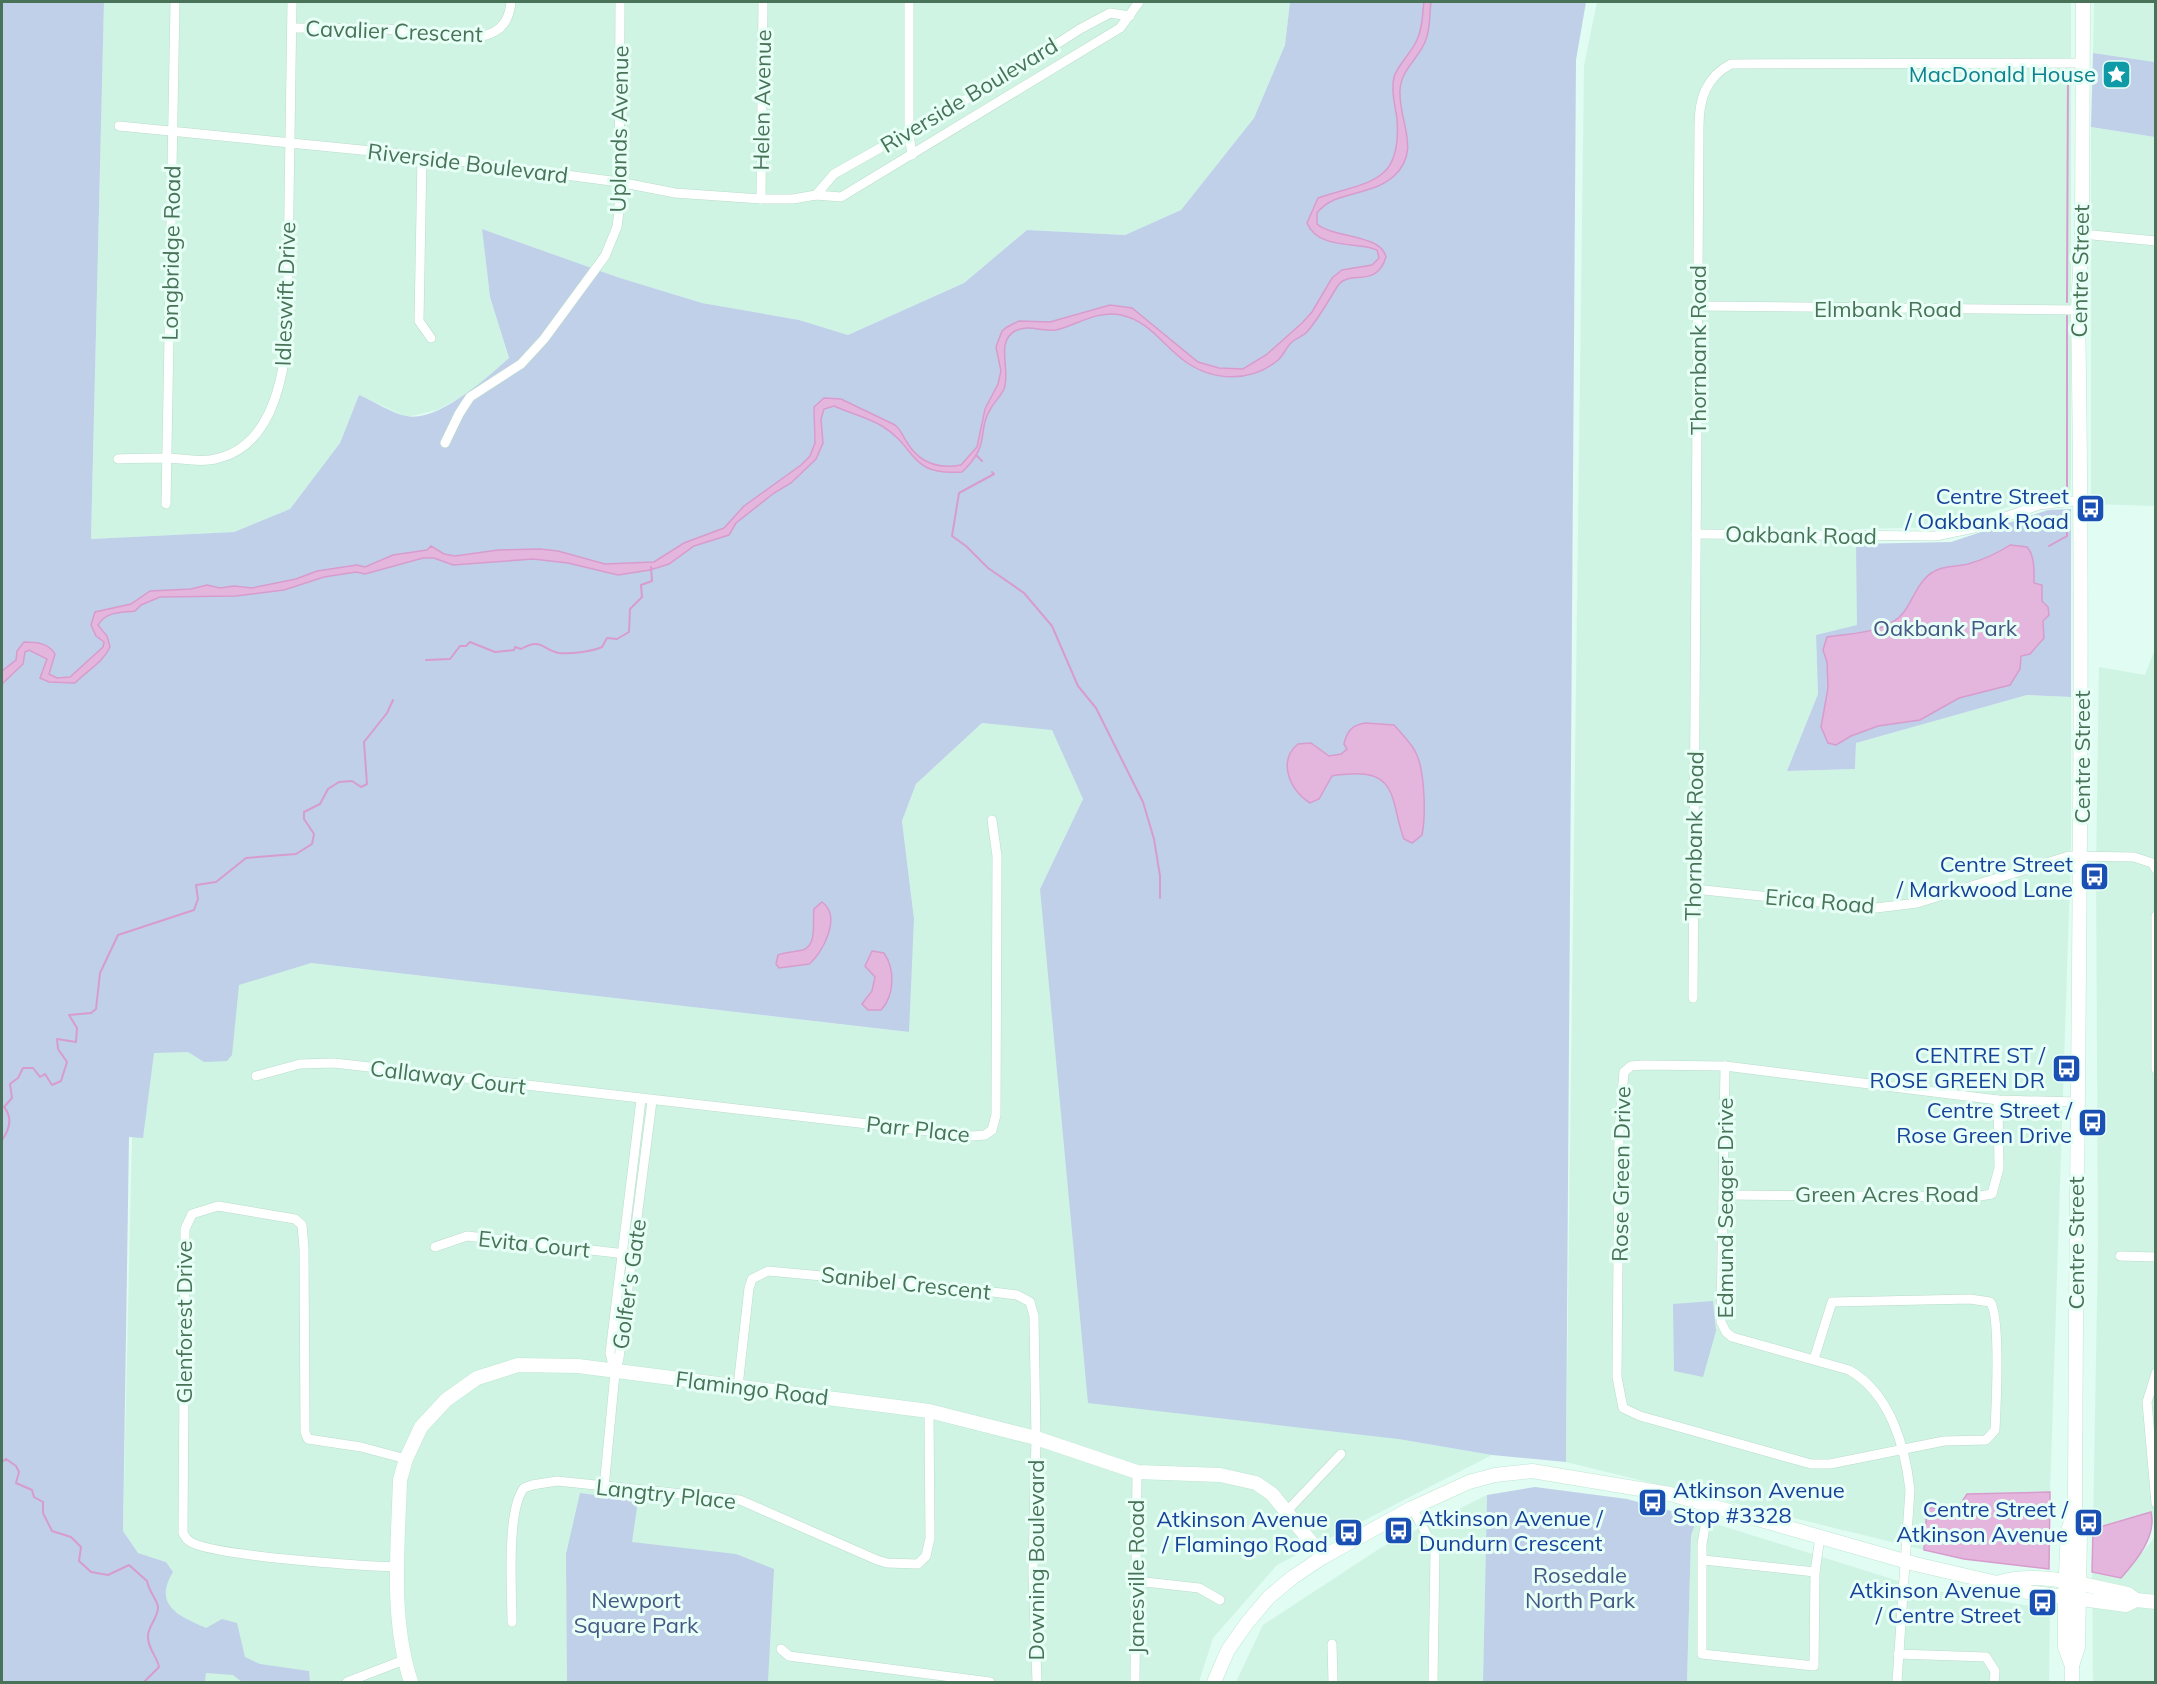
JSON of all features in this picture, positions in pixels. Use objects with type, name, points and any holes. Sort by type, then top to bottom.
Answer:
[{"type":"street","name":"Longbridge Road","points":[[166,504],[175,2]]},
{"type":"street","name":"Idleswift Drive","points":[[118,459],[218,459],[238,451],[262,427],[280,385],[287,337],[291,2]]},
{"type":"street","name":"Cavalier Crescent","points":[[292,28],[387,28],[473,38],[487,36],[501,29],[508,16],[511,2]]},
{"type":"street","name":"Uplands Avenue","points":[[446,443],[459,414],[470,397],[520,364],[535,350],[605,256],[617,227],[620,2]]},
{"type":"street","name":"Helen Avenue","points":[[761,199],[763,2]]},
{"type":"street","points":[[909,2],[909,134],[912,155]]},
{"type":"street","name":"Riverside Boulevard","points":[[119,126],[422,156],[619,182],[675,193],[761,199],[793,199],[816,195],[841,197],[1120,28],[1139,2]]},
{"type":"street","name":"Centre Street","points":[[2072,1683],[2072,1666],[2065,1647],[2072,1590],[2068,1530],[2075,1513],[2076,1102],[2082,856],[2082,500],[2078,310],[2082,234],[2084,2]]},
{"type":"street","name":"Riverside Boulevard","points":[[816,195],[834,174],[909,134],[1080,29],[1110,13],[1130,16]]},
{"type":"street","name":"Thornbank Road","points":[[1693,998],[1699,113],[1701,98],[1709,82],[1731,64],[2082,63]]},
{"type":"street","points":[[422,156],[419,321],[431,338]]},
{"type":"street","points":[[2082,234],[2156,241]]},
{"type":"street","name":"Elmbank Road","points":[[1698,306],[2078,310]]},
{"type":"street","name":"Oakbank Road","points":[[1696,534],[1930,536],[1974,528],[2039,505],[2082,500]]},
{"type":"street","name":"Parr Place","points":[[640,1100],[973,1136],[985,1135],[993,1130],[996,1115],[997,856],[992,820]]},
{"type":"street","name":"Erica Road","points":[[1694,890],[1876,908],[1917,903],[2057,860],[2082,856],[2134,857],[2152,863],[2156,870]]},
{"type":"street","points":[[2156,916],[2156,1069]]},
{"type":"street","name":"Callaway Court","points":[[256,1076],[300,1064],[334,1064],[640,1100]]},
{"type":"street","name":"Rose Green Drive","points":[[1901,1449],[1830,1464],[1811,1464],[1640,1416],[1623,1408],[1617,1377],[1622,1080],[1624,1072],[1631,1066],[1725,1066],[1998,1100],[2076,1102]]},
{"type":"street","name":"Edmund Seager Drive","points":[[1725,1066],[1721,1322],[1726,1332],[1732,1337],[1849,1370],[1866,1380],[1884,1403],[1901,1449],[1910,1490],[1897,1683]]},
{"type":"street","name":"Golfer's Gate","points":[[615,1373],[610,1353],[640,1100]]},
{"type":"street","name":"Green Acres Road","points":[[1724,1195],[1974,1197],[1992,1194],[1999,1168],[1998,1100]]},
{"type":"street","name":"Golfer's Gate","points":[[615,1373],[634,1255],[652,1101]]},
{"type":"street","name":"Glenforest Drive","points":[[397,1567],[333,1563],[246,1553],[202,1546],[188,1541],[183,1533],[185,1229],[192,1214],[218,1206],[295,1219],[302,1225],[305,1432],[308,1439],[361,1447],[406,1459]]},
{"type":"street","name":"Evita Court","points":[[435,1247],[467,1236],[634,1255]]},
{"type":"street","points":[[2120,1256],[2156,1257]]},
{"type":"street","name":"Sanibel Crescent","points":[[738,1386],[746,1301],[752,1279],[758,1274],[768,1271],[800,1273],[1017,1295],[1030,1302],[1035,1316],[1036,1438]]},
{"type":"street","points":[[1814,1359],[1832,1302],[1970,1299],[1983,1300],[1994,1306],[1995,1420],[1992,1436],[1986,1440],[1944,1441],[1901,1449]]},
{"type":"street","name":"Flamingo Road","points":[[411,1683],[404,1660],[398,1623],[400,1480],[406,1459],[421,1426],[446,1400],[477,1378],[518,1365],[578,1366],[615,1373],[738,1386],[929,1411],[1036,1438],[1137,1472],[1220,1475],[1256,1483],[1272,1494],[1323,1557]]},
{"type":"street","points":[[604,1488],[615,1373]]},
{"type":"street","points":[[2156,1373],[2147,1402],[2156,1503]]},
{"type":"street","name":"Langtry Place","points":[[512,1622],[512,1528],[520,1493],[532,1485],[557,1481],[604,1488],[740,1500],[877,1560],[886,1563],[918,1564],[926,1556],[930,1538],[929,1411]]},
{"type":"street","name":"Downing Boulevard","points":[[1036,1438],[1033,1571],[1037,1683]]},
{"type":"street","points":[[1287,1511],[1341,1454]]},
{"type":"street","points":[[1214,1683],[1228,1650],[1269,1597],[1323,1557],[1412,1508],[1469,1482],[1495,1475],[1532,1471],[1594,1480],[1709,1505],[1905,1561],[1998,1582],[2017,1577],[2126,1605],[2136,1600],[2156,1602]]},
{"type":"street","name":"Janesville Road","points":[[1135,1683],[1137,1472]]},
{"type":"street","points":[[1709,1505],[1702,1544],[1704,1560],[1702,1654],[1814,1666],[1815,1572],[1820,1537]]},
{"type":"street","points":[[1412,1508],[1435,1550],[1433,1683]]},
{"type":"street","points":[[1704,1560],[1815,1572]]},
{"type":"street","points":[[1136,1581],[1199,1588],[1220,1600]]},
{"type":"street","points":[[1332,1644],[1333,1683]]},
{"type":"street","points":[[781,1648],[789,1656],[990,1683]]},
{"type":"street","points":[[1898,1654],[1986,1657],[1995,1671],[1994,1683]]},
{"type":"street","points":[[347,1683],[404,1660]]},
{"type":"shaded area","points":[[104,2],[1290,2],[1285,45],[1254,118],[1181,210],[1125,235],[1027,230],[964,283],[848,335],[799,320],[702,303],[617,277],[482,229],[490,297],[509,359],[474,390],[437,410],[407,417],[359,395],[340,443],[290,509],[234,532],[91,539]]},
{"type":"shaded area","points":[[1424,2],[1431,2],[1427,37],[1403,76],[1400,90],[1408,146],[1402,166],[1385,183],[1333,200],[1317,213],[1317,224],[1334,232],[1375,244],[1386,257],[1376,273],[1342,282],[1307,332],[1292,342],[1280,358],[1256,373],[1232,377],[1208,373],[1178,356],[1148,328],[1121,315],[1095,316],[1056,330],[1020,329],[1009,336],[1006,342],[1004,389],[987,416],[977,454],[962,472],[932,470],[922,465],[894,434],[870,420],[834,406],[824,409],[821,419],[823,443],[816,459],[791,483],[774,493],[736,523],[729,535],[694,546],[669,564],[650,570],[618,575],[568,563],[533,559],[453,565],[434,558],[423,558],[365,574],[356,572],[324,577],[284,590],[236,596],[160,597],[141,605],[135,611],[114,613],[101,620],[98,625],[107,636],[110,647],[99,662],[75,683],[49,682],[40,678],[47,659],[29,650],[25,652],[23,664],[2,684],[2,671],[16,660],[17,651],[24,642],[49,647],[55,654],[49,674],[57,678],[70,677],[103,647],[104,642],[96,636],[91,625],[95,612],[131,604],[150,591],[191,589],[207,585],[220,588],[234,586],[252,588],[296,579],[317,571],[357,565],[365,567],[393,555],[427,550],[431,546],[444,554],[455,556],[498,550],[540,549],[558,551],[605,564],[654,562],[684,543],[724,528],[744,506],[801,465],[810,456],[815,443],[814,407],[824,398],[841,399],[895,425],[913,451],[932,464],[961,465],[977,447],[985,409],[998,384],[1001,371],[996,347],[1002,331],[1019,321],[1050,322],[1110,305],[1132,308],[1198,362],[1219,368],[1243,369],[1266,355],[1302,323],[1312,312],[1332,278],[1342,270],[1372,265],[1379,258],[1377,250],[1326,240],[1312,231],[1307,223],[1318,198],[1378,177],[1387,169],[1394,157],[1397,119],[1393,82],[1398,68],[1418,37]]},
{"type":"shaded area","points":[[1597,2],[2071,2],[2071,493],[2020,503],[1948,527],[1857,529],[1857,626],[1816,635],[1818,694],[1787,771],[1855,769],[1856,743],[2027,695],[2071,697],[2071,847],[2050,1492],[1967,1494],[1958,1508],[1927,1508],[1924,1550],[1566,1462],[1584,66]]},
{"type":"shaded area","points":[[2094,2],[2155,2],[2155,62],[2093,53]]},
{"type":"shaded area","points":[[2091,127],[2155,137],[2156,506],[2091,504]]},
{"type":"shaded area","points":[[2010,545],[2027,547],[2030,551],[2034,583],[2042,585],[2042,601],[2048,607],[2049,615],[2043,621],[2044,638],[2030,654],[2021,656],[2020,669],[2010,685],[1959,698],[1920,720],[1878,726],[1851,736],[1836,745],[1828,743],[1821,727],[1828,688],[1827,662],[1823,650],[1827,637],[1868,631],[1888,625],[1904,612],[1920,585],[1933,572],[1941,568],[1968,564]]},
{"type":"shaded area","points":[[2155,649],[2155,1518],[2151,1512],[2093,1529],[2098,1246],[2096,871],[2099,667],[2145,675]]},
{"type":"shaded area","points":[[982,723],[1052,729],[1083,799],[1040,889],[1398,1439],[1492,1455],[1277,1565],[1213,1638],[1199,1682],[205,1682],[206,1672],[187,1620],[170,1608],[166,1600],[166,1562],[138,1553],[123,1531],[132,1136],[148,998],[311,963],[908,1032],[914,919],[902,821],[916,784]]},
{"type":"shaded area","points":[[1365,723],[1394,725],[1415,751],[1421,769],[1424,804],[1422,835],[1412,843],[1404,839],[1391,793],[1378,778],[1367,774],[1332,776],[1319,799],[1310,803],[1292,784],[1287,767],[1288,759],[1298,744],[1311,743],[1329,756],[1341,754],[1347,749],[1344,744],[1349,732],[1353,727]]},
{"type":"shaded area","points":[[822,902],[828,908],[830,925],[820,952],[809,964],[779,968],[776,964],[778,955],[803,950],[811,943],[814,909]]},
{"type":"shaded area","points":[[872,951],[884,953],[892,974],[889,997],[881,1010],[868,1010],[862,1004],[872,991],[875,977],[865,966]]},
{"type":"shaded area","points":[[2050,1492],[2049,1569],[1964,1559],[1924,1550],[1927,1508],[1958,1508],[1967,1494]]},
{"type":"shaded area","points":[[1487,1495],[1483,1682],[1236,1682],[1263,1625],[1382,1547]]},
{"type":"shaded area","points":[[2151,1512],[2151,1530],[2144,1548],[2121,1578],[2092,1572],[2093,1529]]},
{"type":"shaded area","points":[[1697,1518],[1924,1589],[2050,1609],[2049,1682],[1687,1682],[1691,1536]]},
{"type":"shaded area","points":[[2155,1537],[2155,1682],[2093,1682],[2092,1572],[2121,1578]]},
{"type":"green space","points":[[2,2],[104,2],[91,539],[234,532],[290,509],[340,443],[359,395],[388,410],[406,416],[418,416],[432,413],[446,406],[475,387],[509,358],[490,297],[482,229],[617,277],[702,303],[799,320],[848,335],[964,283],[1027,230],[1125,235],[1181,210],[1254,118],[1285,45],[1290,2],[1586,2],[1576,60],[1566,1462],[1492,1455],[1398,1439],[1088,1403],[1040,889],[1083,799],[1052,730],[982,723],[916,784],[902,821],[914,919],[909,1032],[311,963],[239,985],[232,1055],[227,1061],[204,1062],[188,1052],[154,1053],[143,1138],[129,1137],[123,1531],[138,1553],[166,1562],[173,1572],[166,1593],[167,1601],[178,1614],[206,1628],[222,1619],[237,1623],[245,1657],[260,1664],[309,1671],[310,1682],[242,1682],[233,1675],[206,1673],[205,1682],[2,1682]]},
{"type":"green space","points":[[2093,53],[2155,62],[2155,137],[2091,127]]},
{"type":"green space","name":"Oakbank Park","points":[[2071,509],[2071,697],[2027,695],[1856,743],[1855,769],[1787,771],[1818,694],[1816,635],[1857,625],[1856,544],[1951,542],[2048,510]]},
{"type":"green space","points":[[1713,1301],[1716,1331],[1703,1377],[1674,1371],[1673,1304]]},
{"type":"green space","name":"Rosedale North Park","points":[[1535,1487],[1627,1499],[1697,1518],[1691,1536],[1687,1682],[1483,1682],[1487,1495]]},
{"type":"green space","name":"Newport Square Park","points":[[580,1493],[638,1501],[632,1542],[736,1554],[774,1569],[768,1682],[567,1682],[566,1554]]},
{"type":"waterway","points":[[2067,302],[2068,71]]},
{"type":"waterway","points":[[2067,316],[2067,492]]},
{"type":"waterway","points":[[976,455],[982,461]]},
{"type":"waterway","points":[[992,472],[994,474],[959,493],[952,536],[966,546],[988,568],[1024,593],[1052,626],[1078,686],[1096,708],[1143,802],[1154,839],[1160,876],[1160,898]]},
{"type":"waterway","points":[[2049,546],[2067,536],[2067,513]]},
{"type":"waterway","points":[[426,660],[450,659],[460,646],[466,646],[470,642],[495,652],[514,650],[515,647],[521,649],[533,644],[559,653],[575,653],[602,647],[607,638],[617,639],[629,632],[630,609],[642,597],[641,585],[652,581],[651,567]]},
{"type":"waterway","points":[[2,1140],[9,1124],[9,1115],[4,1107],[12,1098],[10,1084],[18,1078],[23,1068],[33,1068],[40,1077],[45,1074],[52,1085],[61,1081],[67,1062],[58,1049],[57,1039],[76,1042],[77,1028],[69,1015],[91,1013],[96,1009],[100,973],[118,935],[194,910],[198,899],[196,885],[216,882],[246,858],[296,854],[312,844],[314,834],[304,819],[304,812],[320,804],[328,789],[339,782],[352,781],[361,787],[367,784],[364,742],[387,713],[393,700]]},
{"type":"waterway","points":[[2,1462],[6,1459],[16,1466],[19,1472],[16,1483],[32,1490],[34,1497],[43,1502],[43,1513],[52,1531],[71,1537],[81,1547],[79,1561],[91,1572],[108,1575],[129,1565],[147,1581],[158,1607],[148,1635],[149,1644],[159,1667],[144,1682]]},
{"type":"place","name":"MacDonald House","points":[[2117,74]]},
{"type":"place","name":"Centre Street / Oakbank Road","points":[[2090,509]]},
{"type":"place","name":"Centre Street / Markwood Lane","points":[[2094,877]]},
{"type":"place","name":"CENTRE ST / ROSE GREEN DR","points":[[2066,1068]]},
{"type":"place","name":"Centre Street / Rose Green Drive","points":[[2093,1123]]},
{"type":"place","name":"Atkinson Avenue Stop #3328","points":[[1652,1503]]},
{"type":"place","name":"Centre Street / Atkinson Avenue","points":[[2089,1522]]},
{"type":"place","name":"Atkinson Avenue / Dundurn Crescent","points":[[1398,1531]]},
{"type":"place","name":"Atkinson Avenue / Flamingo Road","points":[[1349,1532]]},
{"type":"place","name":"Atkinson Avenue / Centre Street","points":[[2042,1603]]}]
